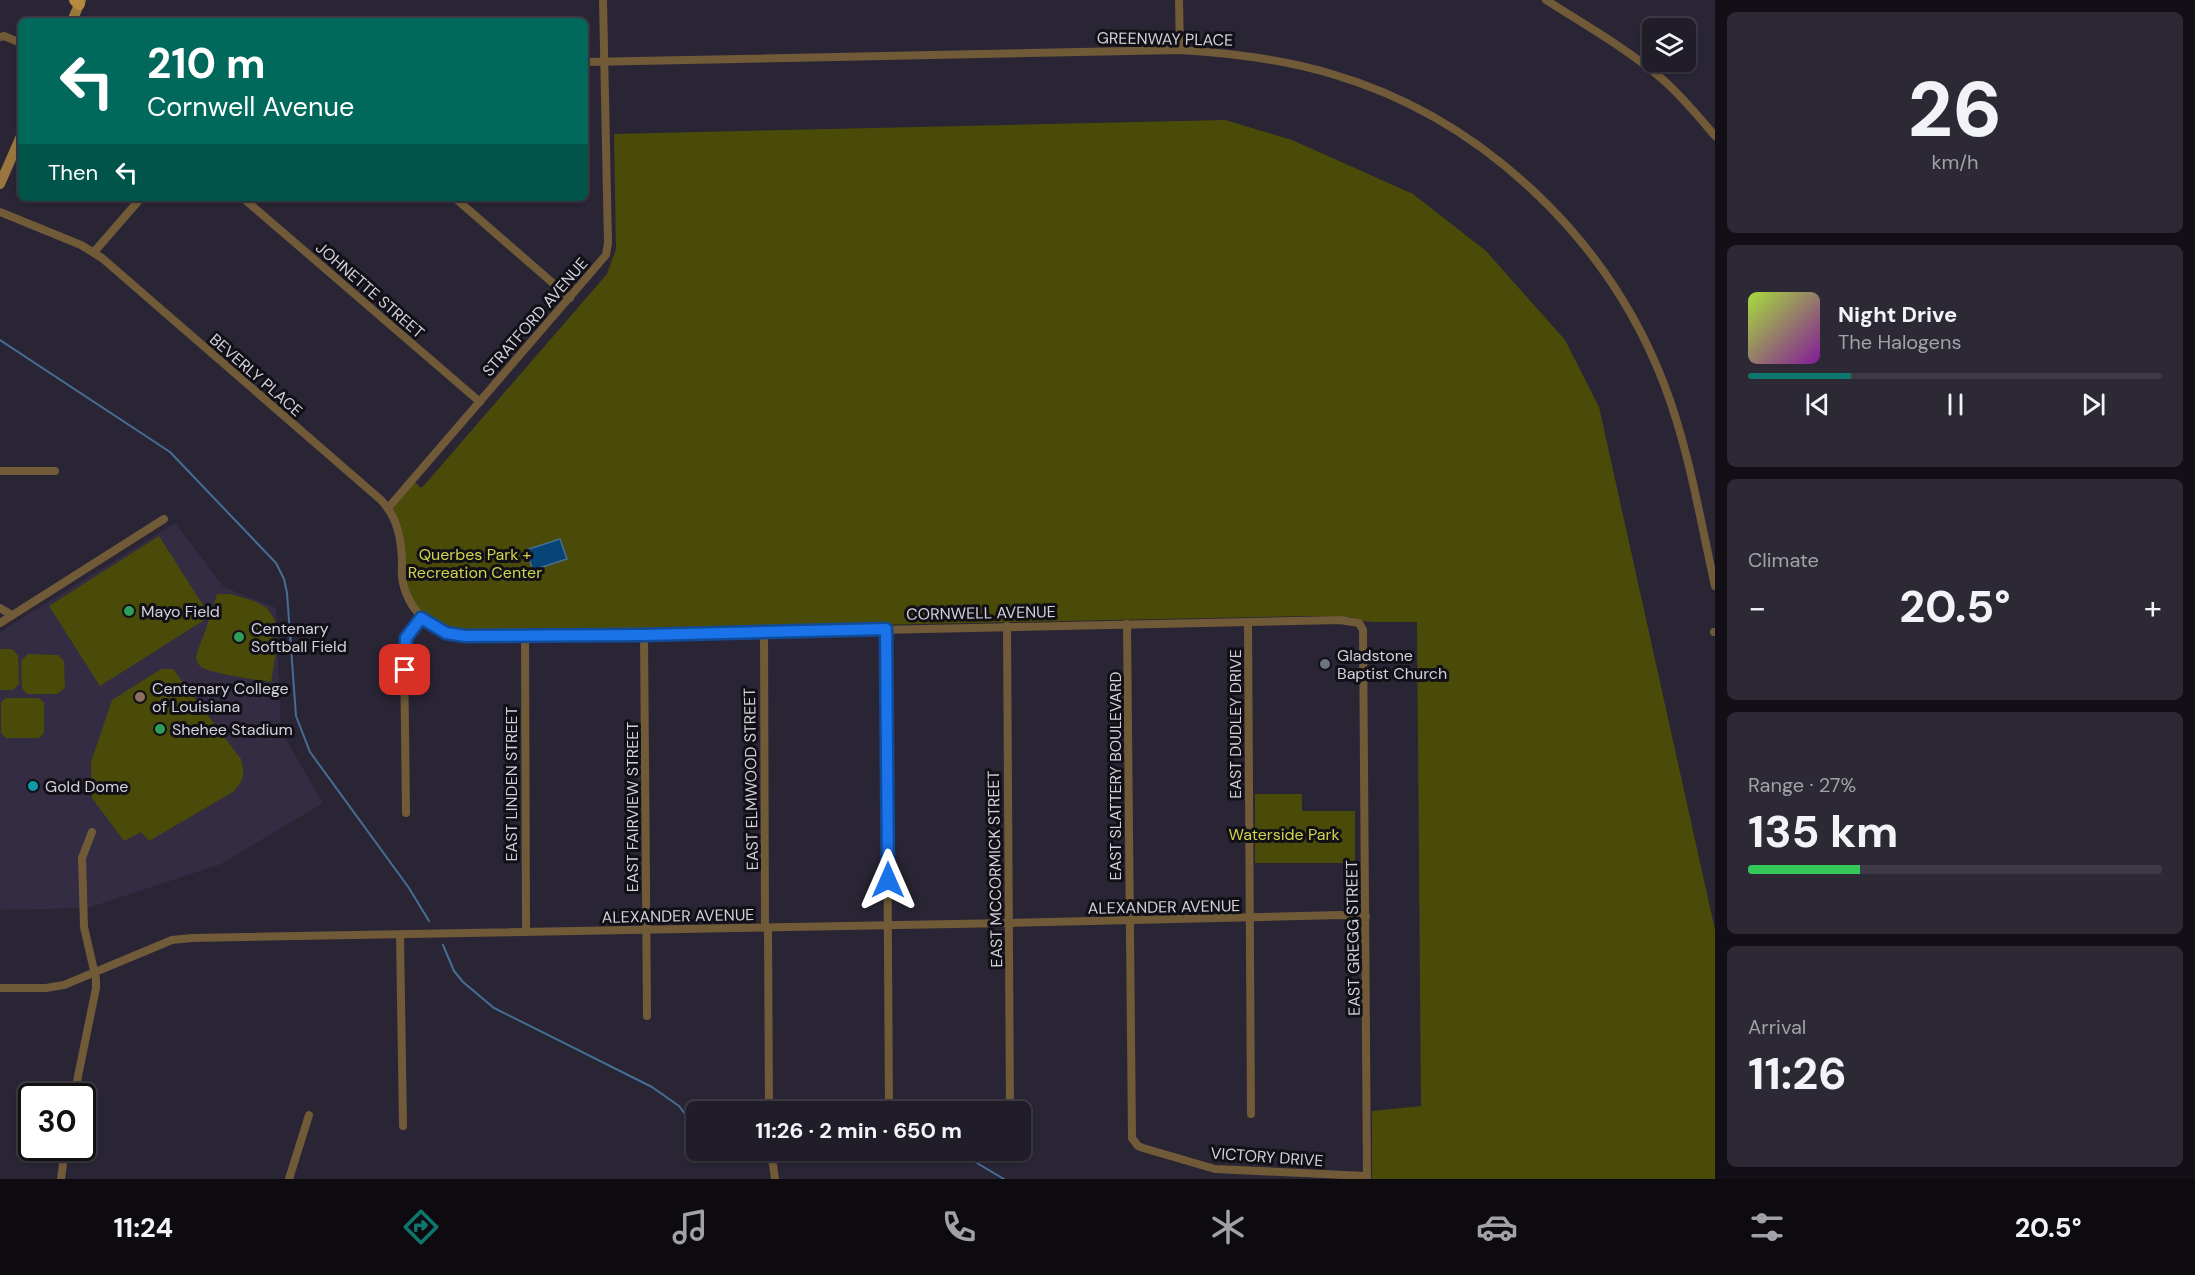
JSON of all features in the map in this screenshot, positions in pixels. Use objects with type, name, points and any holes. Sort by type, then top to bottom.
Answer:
[{"type":"main road","points":[[73,18],[79,1]]},
{"type":"main road","points":[[0,183],[18,143]]},
{"type":"street","name":"STRATFORD AVENUE","points":[[388,508],[570,298],[607,251],[603,0]]},
{"type":"street","points":[[1179,0],[1180,50]]},
{"type":"street","points":[[1546,0],[1622,48],[1653,71],[1688,104],[1715,136]]},
{"type":"street","points":[[0,37],[4,36],[18,43]]},
{"type":"street","name":"GREENWAY PLACE","points":[[588,62],[1180,50],[1235,53],[1272,59],[1331,73],[1381,92],[1473,141],[1509,169],[1557,215],[1586,249],[1622,300],[1648,347],[1664,384],[1685,453],[1715,586]]},
{"type":"street","points":[[94,252],[138,201]]},
{"type":"street","name":"JOHNETTE STREET","points":[[246,201],[480,402]]},
{"type":"street","points":[[458,201],[570,298]]},
{"type":"street","name":"BEVERLY PLACE","points":[[0,212],[94,252],[388,508],[400,536],[403,583],[414,609],[421,618]]},
{"type":"street","points":[[0,471],[55,471]]},
{"type":"street","points":[[0,623],[164,519]]},
{"type":"street","points":[[0,608],[12,615]]},
{"type":"street","points":[[406,813],[404,647],[409,633],[421,618]]},
{"type":"street","name":"CORNWELL AVENUE","points":[[421,618],[440,630],[459,636],[644,635],[1351,620],[1362,627]]},
{"type":"street","name":"EAST DUDLEY DRIVE","points":[[1248,622],[1251,1114]]},
{"type":"street","name":"EAST SLATTERY BOULEVARD","points":[[1127,624],[1132,1135],[1135,1143]]},
{"type":"street","name":"EAST MCCORMICK STREET","points":[[1007,626],[1010,1101]]},
{"type":"street","name":"EAST GREGG STREET","points":[[1362,627],[1367,1178]]},
{"type":"street","points":[[886,629],[889,1101]]},
{"type":"street","name":"EAST ELMWOOD STREET","points":[[764,631],[769,1101]]},
{"type":"street","name":"EAST LINDEN STREET","points":[[525,635],[526,932]]},
{"type":"street","name":"EAST FAIRVIEW STREET","points":[[644,635],[647,1016]]},
{"type":"street","points":[[77,1083],[96,988],[84,927],[82,858],[92,832]]},
{"type":"street","name":"ALEXANDER AVENUE","points":[[0,988],[58,987],[159,945],[180,939],[1341,915],[1366,917]]},
{"type":"street","points":[[400,934],[403,1126]]},
{"type":"street","points":[[290,1179],[309,1115]]},
{"type":"street","name":"VICTORY DRIVE","points":[[1135,1143],[1143,1148],[1207,1168],[1367,1178]]},
{"type":"street","points":[[61,1179],[63,1161]]},
{"type":"street","points":[[773,1161],[775,1179]]},
{"type":"shaded area","name":"Centenary College of Louisiana","points":[[175,523],[224,587],[276,608],[281,731],[323,803],[221,864],[88,908],[0,910],[0,632]]},
{"type":"green space","name":"Querbes Park + Recreation Center","points":[[1225,120],[1292,140],[1413,194],[1486,251],[1565,340],[1599,407],[1715,930],[1715,1179],[1372,1179],[1372,1111],[1421,1106],[1417,622],[1375,622],[1351,617],[1306,616],[821,626],[821,630],[639,630],[465,636],[440,630],[408,597],[401,545],[388,508],[413,480],[421,488],[427,482],[607,274],[616,249],[614,134]]},
{"type":"green space","name":"Mayo Field","points":[[159,536],[210,616],[217,594],[231,594],[254,601],[267,608],[275,620],[276,652],[271,682],[222,674],[200,666],[196,658],[209,617],[100,686],[49,606]]},
{"type":"green space","points":[[0,649],[12,649],[18,655],[19,684],[13,690],[0,690]]},
{"type":"green space","points":[[28,654],[58,655],[64,661],[65,688],[57,694],[27,694],[22,688],[21,661]]},
{"type":"green space","name":"Shehee Stadium","points":[[161,669],[173,669],[241,759],[243,777],[233,792],[149,841],[141,832],[124,841],[92,798],[91,762],[112,700]]},
{"type":"green space","points":[[6,698],[39,698],[44,703],[44,733],[39,738],[6,738],[1,733],[1,702]]},
{"type":"green space","name":"Waterside Park","points":[[1255,794],[1302,794],[1302,811],[1355,811],[1355,863],[1255,863]]},
{"type":"water","points":[[560,539],[567,559],[533,570],[526,550]]},
{"type":"waterway","points":[[0,340],[170,452],[276,563],[284,579],[287,593],[296,716],[310,752],[409,888],[429,921]]},
{"type":"waterway","points":[[443,945],[454,971],[463,982],[494,1008],[652,1087],[679,1106],[686,1115]]},
{"type":"waterway","points":[[974,1161],[1004,1179]]},
{"type":"place","name":"Mayo Field","points":[[129,611]]},
{"type":"place","name":"Centenary Softball Field","points":[[239,637]]},
{"type":"place","name":"Gladstone Baptist Church","points":[[1325,664]]},
{"type":"place","name":"Centenary College of Louisiana","points":[[140,697]]},
{"type":"place","name":"Shehee Stadium","points":[[160,729]]},
{"type":"place","name":"Gold Dome","points":[[33,786]]},
{"type":"route","points":[[405,670],[406,638],[421,618],[446,633],[459,636],[644,635],[886,629],[888,880]]}]
